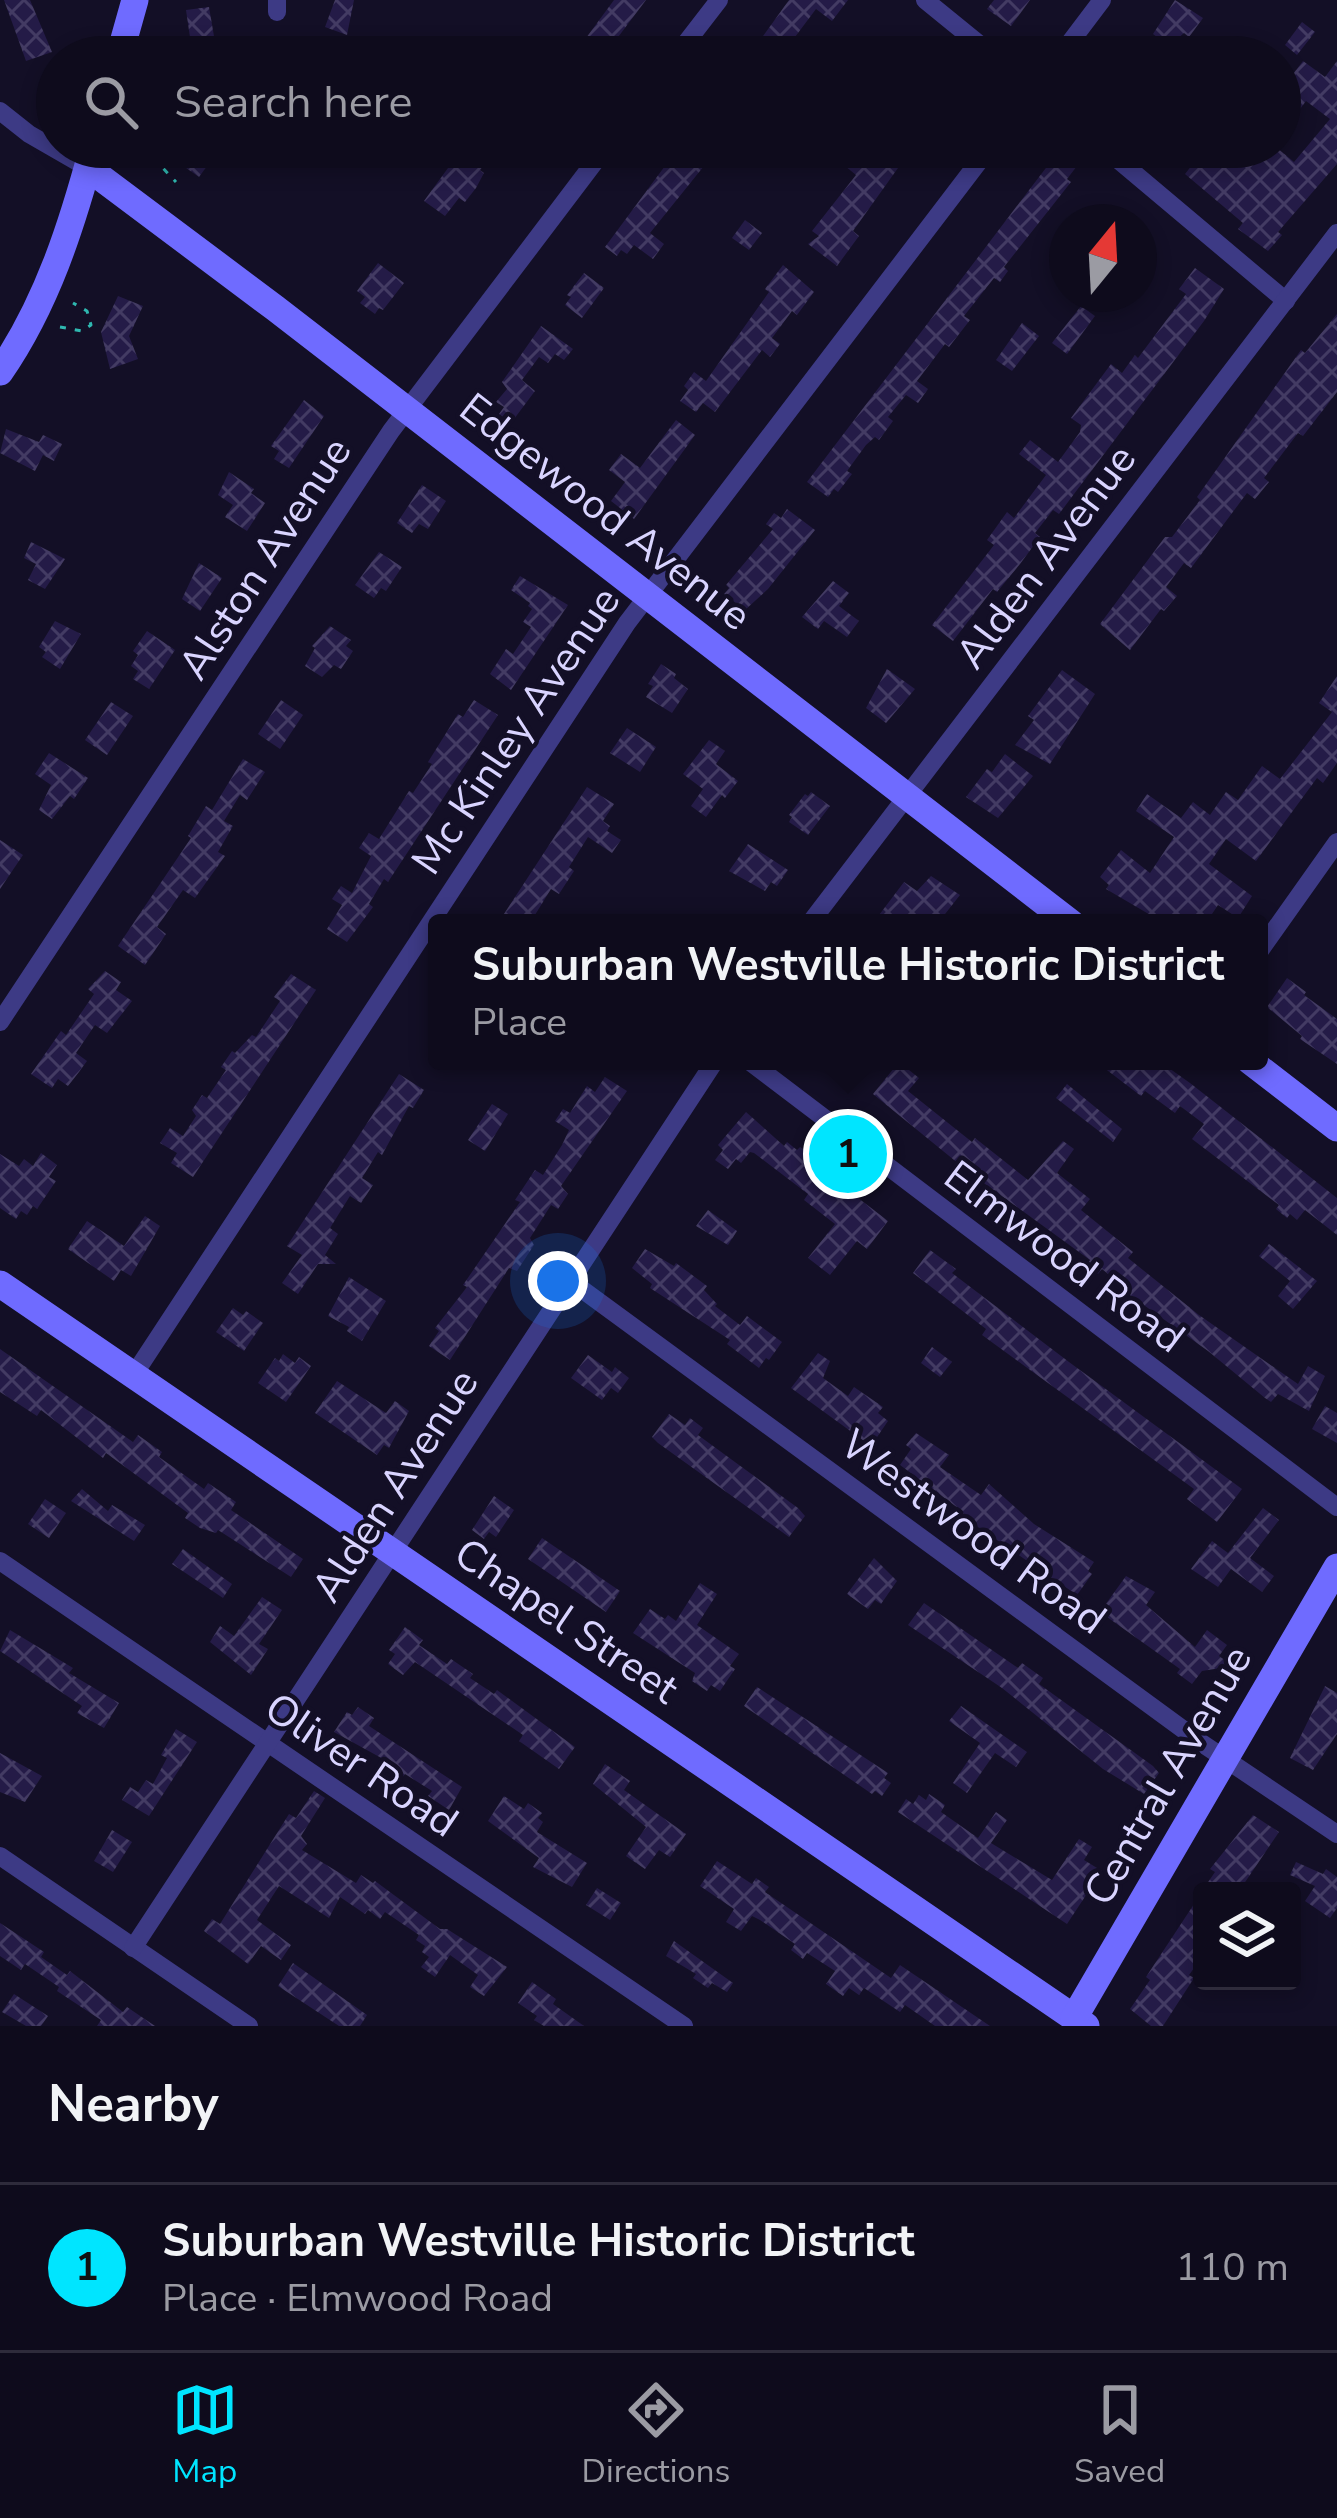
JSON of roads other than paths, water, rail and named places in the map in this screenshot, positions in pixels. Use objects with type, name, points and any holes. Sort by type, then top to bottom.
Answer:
[{"type":"street","points":[[125,36],[135,0]]},
{"type":"street","points":[[691,36],[718,0]]},
{"type":"street","points":[[925,0],[969,36]]},
{"type":"street","points":[[1075,36],[1102,0]]},
{"type":"street","points":[[0,111],[36,137]]},
{"type":"street","points":[[0,372],[56,266],[87,168]]},
{"type":"street","name":"Edgewood Avenue","points":[[103,168],[406,410],[1060,914]]},
{"type":"street","name":"Alston Avenue","points":[[0,1022],[406,410],[590,168]]},
{"type":"street","name":"Mc Kinley Avenue","points":[[438,914],[648,596],[974,168]]},
{"type":"street","points":[[1128,168],[1286,301]]},
{"type":"street","name":"Alden Avenue","points":[[817,914],[1337,233]]},
{"type":"street","points":[[1268,939],[1337,842]]},
{"type":"street","name":"Mc Kinley Avenue","points":[[133,1376],[428,929]]},
{"type":"street","name":"Alden Avenue","points":[[133,1948],[709,1070]]},
{"type":"street","name":"Elmwood Road","points":[[761,1070],[1337,1508]]},
{"type":"street","points":[[1262,1070],[1337,1128]]},
{"type":"street","name":"Westwood Road","points":[[572,1282],[1225,1759],[1337,1834]]},
{"type":"street","name":"Chapel Street","points":[[0,1284],[1077,2023]]},
{"type":"street","name":"Oliver Road","points":[[0,1561],[684,2026]]},
{"type":"street","name":"Central Avenue","points":[[1077,2023],[1337,1567]]},
{"type":"street","points":[[0,1856],[249,2026]]},
{"type":"place","name":"Suburban Westville Historic District","points":[[848,1154]]}]
